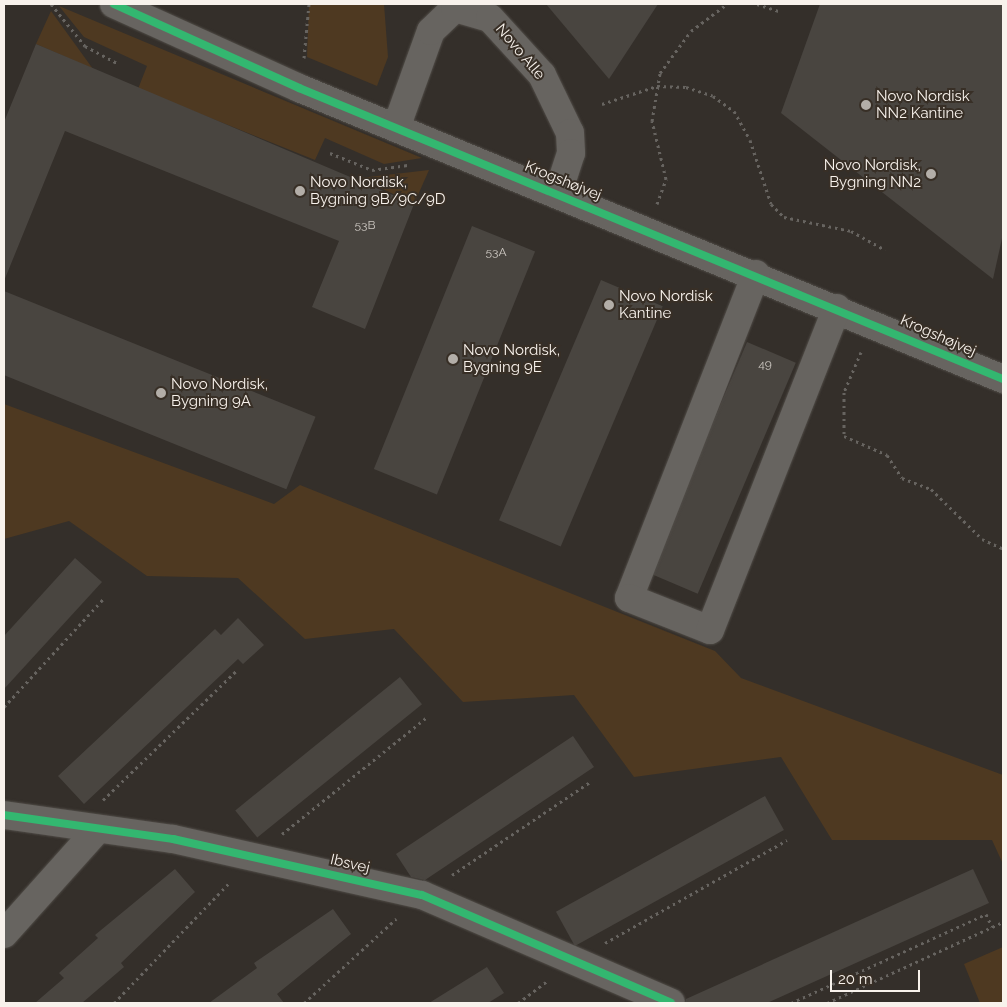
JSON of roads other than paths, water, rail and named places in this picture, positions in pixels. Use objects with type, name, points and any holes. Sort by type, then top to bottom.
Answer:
[{"type":"street","name":"Krogshøjvej","points":[[114,4],[299,88],[645,228],[1003,379]]},
{"type":"street","name":"Novo Alle","points":[[396,128],[431,31],[455,8],[490,18],[542,75],[570,133],[571,153],[558,193]]},
{"type":"street","points":[[756,274],[629,598],[710,630],[837,308]]},
{"type":"street","name":"Ibsvej","points":[[4,815],[200,845],[422,895],[671,1003]]},
{"type":"street","points":[[4,934],[87,828]]},
{"type":"place","name":"Novo Nordisk NN2 Kantine","points":[[866,105]]},
{"type":"place","name":"Novo Nordisk, Bygning NN2","points":[[931,174]]},
{"type":"place","name":"Novo Nordisk, Bygning 9B/9C/9D","points":[[300,191]]},
{"type":"place","name":"Novo Nordisk Kantine","points":[[609,305]]},
{"type":"place","name":"Novo Nordisk, Bygning 9E","points":[[453,359]]},
{"type":"place","name":"Novo Nordisk, Bygning 9A","points":[[161,393]]}]
